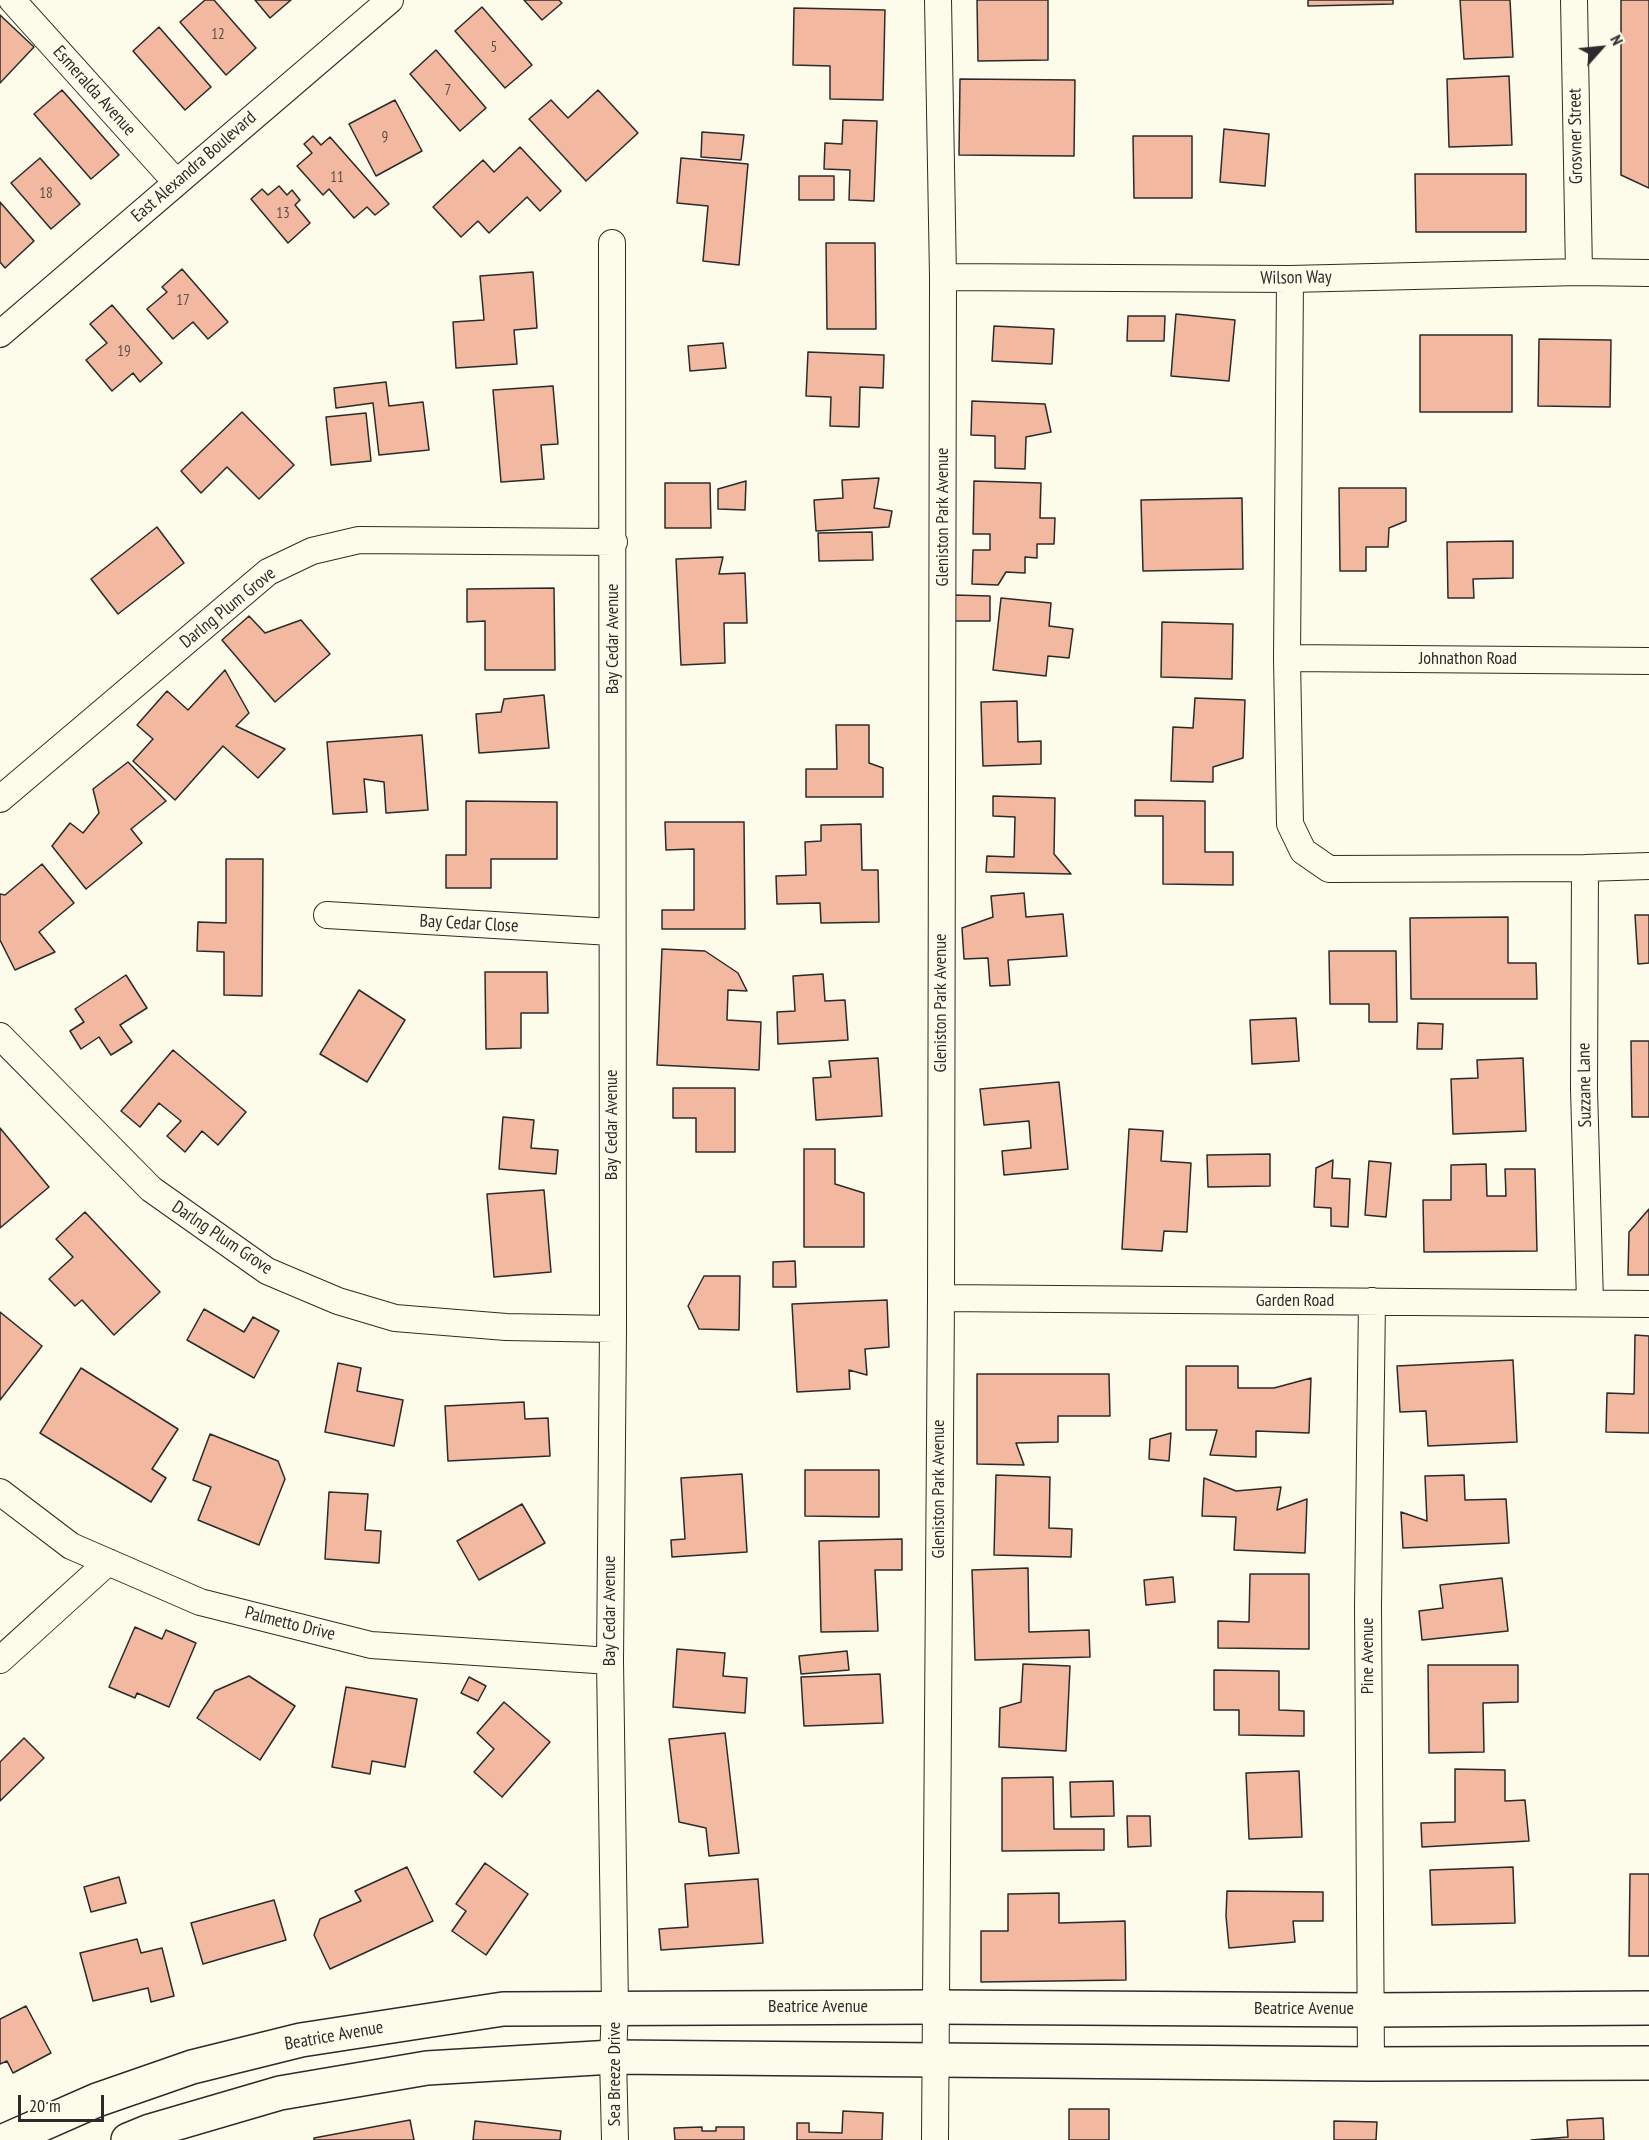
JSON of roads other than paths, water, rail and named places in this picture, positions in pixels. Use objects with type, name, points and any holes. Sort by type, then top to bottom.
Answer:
[{"type":"main road","name":"Beatrice Avenue","points":[[6,2140],[97,2100],[192,2067],[301,2040],[503,2009],[1649,2008]]},
{"type":"main road","points":[[128,2140],[150,2131],[280,2093],[427,2068],[613,2057],[1371,2064],[1649,2063]]},
{"type":"street","name":"Esmeralda Avenue","points":[[12,0],[176,182]]},
{"type":"street","name":"East Alexandra Boulevard","points":[[0,334],[390,0]]},
{"type":"street","name":"Gleniston Park Avenue","points":[[935,2060],[944,277],[938,0]]},
{"type":"street","name":"Grosvner Street","points":[[1574,0],[1578,272]]},
{"type":"street","name":"Bay Cedar Avenue","points":[[612,243],[613,1329],[610,1661],[615,2008]]},
{"type":"street","name":"Wilson Way","points":[[944,277],[1290,279],[1578,272],[1649,273]]},
{"type":"street","points":[[1290,279],[1287,658],[1290,824],[1303,851],[1329,869],[1649,866]]},
{"type":"street","name":"Darlng Plum Grove","points":[[0,799],[268,572],[312,551],[359,540],[614,542]]},
{"type":"street","name":"Johnathon Road","points":[[1287,658],[1649,661]]},
{"type":"street","name":"Suzzane Lane","points":[[1585,868],[1584,1089],[1590,1302]]},
{"type":"street","name":"Bay Cedar Close","points":[[327,915],[611,932]]},
{"type":"street","name":"Darlng Plum Grove","points":[[0,1036],[151,1189],[267,1271],[338,1301],[395,1318],[506,1327],[613,1329]]},
{"type":"street","name":"Garden Road","points":[[940,1299],[1649,1304]]},
{"type":"street","name":"Pine Avenue","points":[[1371,1301],[1368,1606],[1371,2064]]},
{"type":"street","name":"Palmetto Drive","points":[[0,1492],[71,1546],[200,1602],[371,1645],[610,1661]]},
{"type":"street","points":[[0,1660],[108,1562]]},
{"type":"street","name":"Sea Breeze Drive","points":[[615,2008],[613,2057],[615,2140]]},
{"type":"street","points":[[935,2060],[935,2140]]}]
